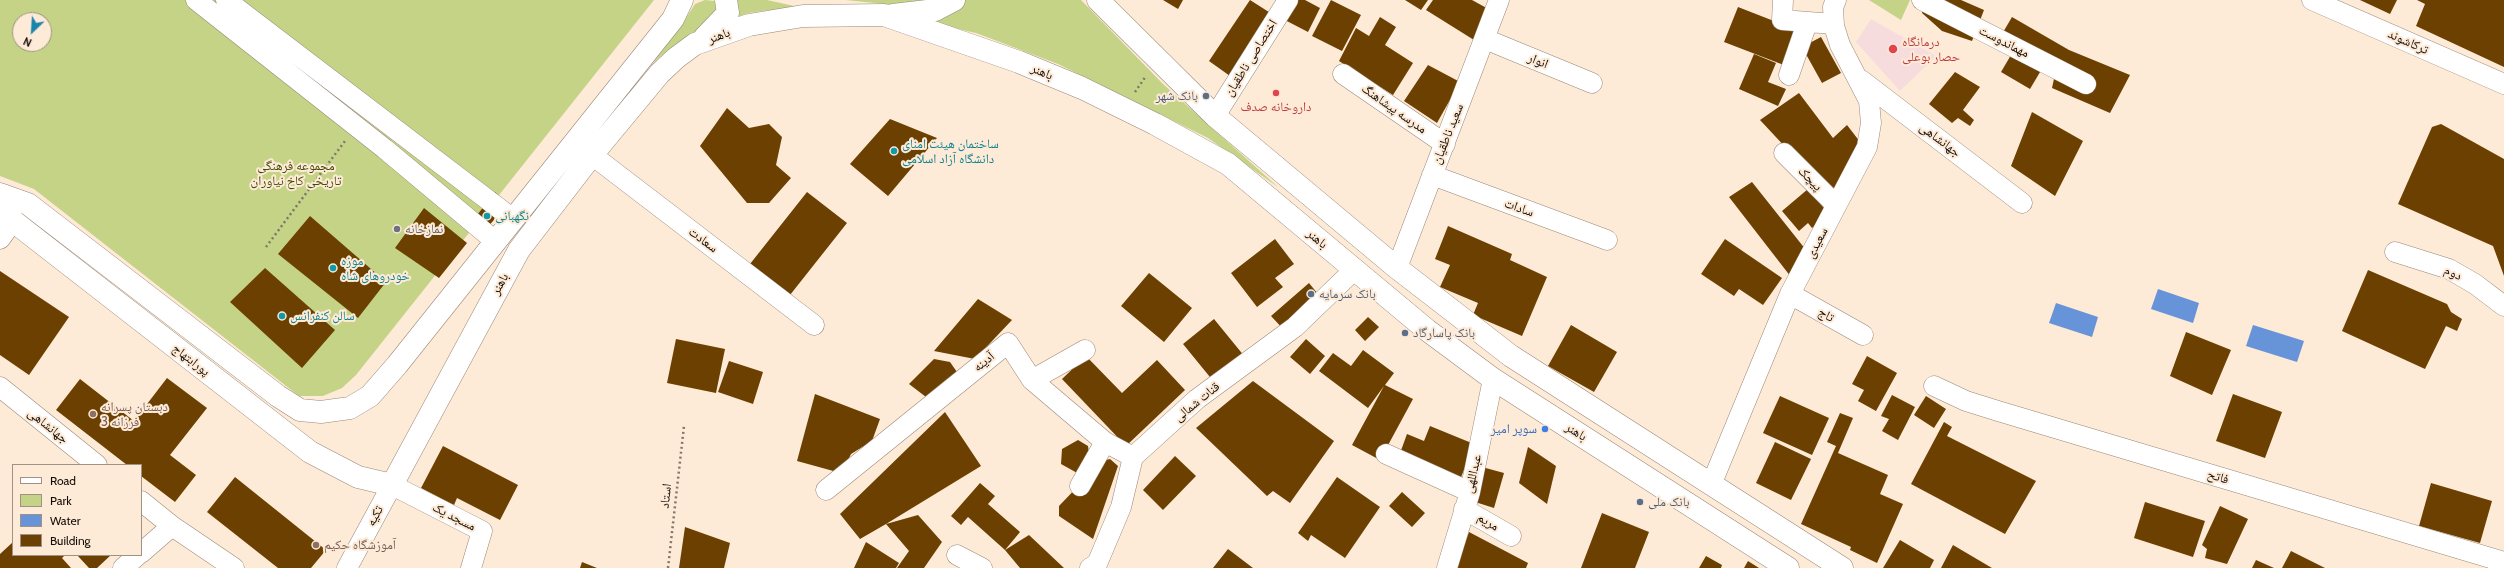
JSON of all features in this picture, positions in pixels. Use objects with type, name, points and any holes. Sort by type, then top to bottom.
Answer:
[{"type":"main road","points":[[495,241],[678,9],[694,0]]},
{"type":"main road","points":[[695,44],[723,20],[728,13],[726,0]]},
{"type":"main road","points":[[801,0],[848,11],[884,15],[935,10],[954,0]]},
{"type":"main road","points":[[1098,0],[1215,116],[1397,268],[1511,356],[1842,568]]},
{"type":"main road","name":"باهنر","points":[[392,485],[519,250],[592,155],[660,73],[676,58],[695,44],[748,25],[803,16],[884,15],[1019,62],[1124,109],[1228,164],[1427,330],[1493,379],[1788,568]]},
{"type":"main road","name":"پورابتهاج","points":[[0,194],[28,204],[278,396],[300,410],[321,412],[350,408],[370,396],[397,365],[495,241]]},
{"type":"main road","name":"پورابتهاج","points":[[6,219],[310,452],[358,476],[392,485]]},
{"type":"main road","points":[[2499,568],[2504,566]]},
{"type":"street","points":[[196,0],[356,126],[495,241]]},
{"type":"street","points":[[226,0],[513,219]]},
{"type":"street","name":"اختصاصی ناطقیان","points":[[1215,116],[1288,0]]},
{"type":"street","name":"سعید ناطقیان","points":[[1397,268],[1499,0]]},
{"type":"street","points":[[1783,0],[1782,20],[1834,24]]},
{"type":"street","name":"سعیدی","points":[[1711,485],[1790,294],[1867,147],[1871,123],[1869,101],[1840,45],[1834,24],[1833,7],[1836,0]]},
{"type":"street","name":"مهماندوست","points":[[1922,0],[2086,84]]},
{"type":"street","name":"ترکاشوند","points":[[2326,3],[2504,84]]},
{"type":"street","points":[[1789,75],[1807,23]]},
{"type":"street","name":"انوار","points":[[1485,39],[1592,83]]},
{"type":"street","name":"مدرسه پیشاهنگ","points":[[1344,74],[1445,144]]},
{"type":"street","name":"جهانشاهی","points":[[1858,78],[2022,203]]},
{"type":"street","name":"پیچک","points":[[1784,153],[1836,205]]},
{"type":"street","name":"سعادت","points":[[592,155],[814,324]]},
{"type":"street","name":"سادات","points":[[1432,175],[1607,240]]},
{"type":"street","points":[[0,239],[6,219]]},
{"type":"street","name":"دوم","points":[[2395,252],[2449,269],[2475,284],[2504,306]]},
{"type":"street","name":"قنات شمالى","points":[[1133,457],[1197,399],[1295,327],[1354,270]]},
{"type":"street","name":"تاج","points":[[1790,294],[1863,335]]},
{"type":"street","name":"آدینه","points":[[826,490],[1008,343],[1032,380],[1105,442],[1133,457]]},
{"type":"street","points":[[1032,380],[1085,350]]},
{"type":"street","name":"عبداللهی","points":[[1447,568],[1467,500],[1493,379]]},
{"type":"street","name":"فاتح","points":[[1934,386],[1966,401],[1998,411],[2504,562]]},
{"type":"street","name":"جهانشاهی","points":[[0,387],[95,464]]},
{"type":"street","points":[[1080,486],[1105,442]]},
{"type":"street","name":"مریم","points":[[1386,454],[1467,500],[1511,536]]},
{"type":"street","points":[[1090,568],[1097,564],[1121,507],[1133,457]]},
{"type":"street","name":"تکیه","points":[[347,568],[392,485]]},
{"type":"street","name":"مسجد یک","points":[[392,485],[482,531],[471,568]]},
{"type":"street","points":[[142,502],[172,526],[234,568]]},
{"type":"street","points":[[142,551],[172,526]]},
{"type":"street","points":[[957,555],[982,568]]},
{"type":"street","points":[[123,568],[137,556]]},
{"type":"path","points":[[1124,109],[1157,59]]},
{"type":"path","points":[[266,247],[356,126]]},
{"type":"path","name":"استاد","points":[[668,568],[684,426]]},
{"type":"shaded area","name":"درمانگاه حصار بوعلی","points":[[1871,19],[1936,56],[1900,91],[1856,42]]},
{"type":"green space","name":"مجموعه فرهنگی تاریخی کاخ نیاوران","points":[[0,0],[654,0],[356,375],[342,388],[323,396],[299,396],[34,189],[0,176]]},
{"type":"green space","points":[[705,0],[714,1],[720,8],[704,26],[669,49],[642,72],[681,26],[695,4]]},
{"type":"green space","points":[[734,0],[767,0],[812,10],[769,10],[748,13],[733,19]]},
{"type":"green space","points":[[846,0],[932,0],[894,5]]},
{"type":"green space","points":[[963,0],[1081,0],[1163,84],[1278,187],[1208,138],[1058,64],[976,33],[927,22]]},
{"type":"green space","points":[[1869,0],[1910,0],[1901,20]]},
{"type":"water","points":[[2158,289],[2199,303],[2193,323],[2151,309]]},
{"type":"water","points":[[2056,303],[2098,317],[2092,337],[2049,323]]},
{"type":"water","points":[[2253,325],[2304,341],[2297,362],[2246,346]]},
{"type":"building","points":[[1163,0],[1183,0],[1178,9]]},
{"type":"building","points":[[1250,0],[1272,14],[1230,76],[1209,61]]},
{"type":"building","points":[[1292,0],[1305,0],[1320,8],[1308,32],[1283,19]]},
{"type":"building","points":[[1331,0],[1361,15],[1342,51],[1312,36]]},
{"type":"building","points":[[1405,0],[1428,0],[1421,10]]},
{"type":"building","points":[[1433,0],[1472,0],[1492,11],[1474,40],[1426,10]]},
{"type":"building","points":[[1944,0],[1961,0],[1984,10],[1972,41],[1942,31],[1922,13],[1925,3]]},
{"type":"building","points":[[2360,0],[2397,0],[2390,14]]},
{"type":"building","points":[[2417,0],[2504,0],[2504,67],[2416,26],[2425,4]]},
{"type":"building","points":[[1738,7],[1802,32],[1789,67],[1724,42]]},
{"type":"building","points":[[1380,17],[1396,27],[1385,45],[1413,63],[1393,95],[1339,61],[1356,28],[1369,36]]},
{"type":"building","points":[[2012,17],[2069,50],[2130,75],[2110,113],[2052,88],[2055,74],[2043,67],[2030,89],[2001,72],[2011,55],[1995,46]]},
{"type":"building","points":[[1821,37],[1841,73],[1822,83],[1802,47]]},
{"type":"building","points":[[1754,54],[1776,63],[1768,82],[1786,89],[1778,106],[1739,89]]},
{"type":"building","points":[[1428,65],[1460,82],[1437,123],[1404,101]]},
{"type":"building","points":[[1955,72],[1980,87],[1963,110],[1974,120],[1970,126],[1958,118],[1952,123],[1929,104]]},
{"type":"building","points":[[1799,93],[1833,138],[1847,125],[1864,147],[1830,195],[1760,120]]},
{"type":"building","points":[[727,108],[749,128],[769,124],[782,137],[776,165],[791,178],[769,203],[747,203],[700,146]]},
{"type":"building","points":[[2032,112],[2083,141],[2055,196],[2011,166]]},
{"type":"building","name":"ساختمان هیئت امنای دانشگاه آزاد اسلامی","points":[[890,119],[937,138],[888,196],[850,164]]},
{"type":"building","points":[[2441,124],[2504,159],[2504,276],[2493,246],[2398,204],[2432,127]]},
{"type":"building","points":[[1752,182],[1806,250],[1791,277],[1729,197]]},
{"type":"building","points":[[1808,189],[1829,214],[1812,228],[1808,223],[1799,231],[1782,211]]},
{"type":"building","name":"نگهبانی","points":[[495,192],[508,204],[478,238],[467,228]]},
{"type":"building","points":[[807,192],[847,223],[790,295],[750,264]]},
{"type":"building","points":[[424,208],[467,243],[439,278],[395,248]]},
{"type":"building","name":"موزه خودروهای شاه","points":[[310,216],[386,282],[358,318],[278,254]]},
{"type":"building","points":[[1448,226],[1512,254],[1510,260],[1547,277],[1522,336],[1473,315],[1478,303],[1440,287],[1450,265],[1435,259]]},
{"type":"building","points":[[1275,239],[1294,264],[1275,278],[1283,287],[1257,307],[1231,273]]},
{"type":"building","points":[[1725,239],[1782,278],[1763,305],[1739,289],[1734,296],[1701,274]]},
{"type":"building","name":"سالن کنفرانس","points":[[265,268],[335,330],[302,368],[230,302]]},
{"type":"building","points":[[2368,270],[2447,304],[2451,312],[2462,319],[2457,331],[2446,326],[2425,369],[2342,331]]},
{"type":"building","points":[[0,271],[69,317],[29,375],[0,355]]},
{"type":"building","points":[[1149,273],[1192,308],[1164,342],[1121,306]]},
{"type":"building","points":[[1309,283],[1322,299],[1285,331],[1271,316]]},
{"type":"building","points":[[978,299],[1012,320],[975,359],[934,351]]},
{"type":"building","points":[[1368,317],[1379,327],[1365,341],[1355,330]]},
{"type":"building","points":[[1214,319],[1245,357],[1214,382],[1183,344]]},
{"type":"building","points":[[1571,325],[1617,352],[1594,392],[1548,366]]},
{"type":"building","points":[[2186,332],[2231,350],[2212,395],[2170,376]]},
{"type":"building","points":[[676,339],[725,349],[716,393],[667,383]]},
{"type":"building","points":[[1306,339],[1325,356],[1310,374],[1290,357]]},
{"type":"building","points":[[1363,350],[1394,373],[1385,385],[1413,399],[1380,460],[1352,445],[1384,386],[1368,408],[1319,371],[1333,353],[1351,366]]},
{"type":"building","points":[[1086,356],[1122,393],[1157,360],[1185,390],[1126,446],[1062,379]]},
{"type":"building","points":[[1867,356],[1897,373],[1876,411],[1858,401],[1864,390],[1852,384]]},
{"type":"building","points":[[934,359],[950,362],[957,372],[926,397],[909,384]]},
{"type":"building","points":[[729,361],[763,372],[753,404],[718,392]]},
{"type":"building","points":[[167,378],[207,408],[170,455],[196,475],[175,502],[142,477],[142,464],[126,464],[56,410],[80,379],[134,421]]},
{"type":"building","points":[[1253,381],[1334,441],[1290,503],[1273,491],[1267,496],[1196,428]]},
{"type":"building","points":[[815,394],[880,419],[872,441],[851,454],[845,466],[837,472],[797,461]]},
{"type":"building","points":[[2233,394],[2282,412],[2265,458],[2216,441]]},
{"type":"building","points":[[1892,395],[1915,407],[1898,440],[1882,431],[1889,419],[1881,416]]},
{"type":"building","points":[[1780,396],[1829,418],[1812,455],[1763,433]]},
{"type":"building","points":[[1926,396],[1946,409],[1934,428],[1914,415]]},
{"type":"building","points":[[945,412],[981,466],[860,539],[840,514]]},
{"type":"building","points":[[1840,413],[1853,418],[1838,453],[1888,475],[1880,494],[1903,504],[1877,563],[1850,550],[1851,547],[1801,524],[1836,446],[1827,442]]},
{"type":"building","points":[[1944,422],[1952,427],[1947,436],[2036,481],[2005,534],[1911,484]]},
{"type":"building","points":[[1430,426],[1474,444],[1460,480],[1399,456],[1407,434],[1424,441]]},
{"type":"building","points":[[1078,440],[1088,446],[1090,461],[1079,474],[1061,464],[1062,449]]},
{"type":"building","points":[[1775,442],[1811,459],[1791,500],[1756,483]]},
{"type":"building","points":[[443,446],[518,485],[500,520],[457,498],[454,505],[421,488]]},
{"type":"building","points":[[1528,447],[1556,466],[1547,504],[1519,483]]},
{"type":"building","points":[[1175,456],[1196,476],[1163,510],[1143,490]]},
{"type":"building","points":[[1110,459],[1118,466],[1093,539],[1059,516],[1059,506],[1102,461]]},
{"type":"building","points":[[1482,467],[1504,473],[1494,508],[1472,501]]},
{"type":"building","points":[[235,477],[326,550],[311,568],[278,568],[207,512]]},
{"type":"building","points":[[1337,477],[1380,507],[1345,558],[1311,535],[1308,541],[1298,533]]},
{"type":"building","points":[[980,483],[995,496],[988,504],[1020,532],[1005,550],[968,517],[961,525],[951,516]]},
{"type":"building","points":[[2431,483],[2492,501],[2480,543],[2419,526]]},
{"type":"building","points":[[1402,492],[1425,513],[1412,527],[1389,506]]},
{"type":"building","points":[[2145,502],[2205,521],[2193,557],[2134,538]]},
{"type":"building","points":[[2220,506],[2248,519],[2227,564],[2205,558],[2207,549],[2202,545]]},
{"type":"building","points":[[1602,513],[1649,532],[1635,568],[1581,568]]},
{"type":"building","points":[[918,515],[942,542],[924,568],[897,568],[909,551],[886,524]]},
{"type":"building","points":[[685,527],[730,543],[724,568],[679,568]]},
{"type":"building","points":[[1469,532],[1528,563],[1526,568],[1456,568]]},
{"type":"building","points":[[1029,535],[1064,568],[1020,568],[1005,550]]},
{"type":"building","points":[[1900,540],[1934,560],[1930,568],[1883,568]]},
{"type":"building","points":[[866,542],[899,563],[896,568],[854,568]]},
{"type":"building","points":[[12,543],[12,556],[64,556],[62,558],[71,568],[0,568],[0,554]]},
{"type":"building","points":[[1953,545],[1992,568],[1941,568]]},
{"type":"building","points":[[1228,549],[1253,568],[1213,568]]},
{"type":"building","points":[[2291,551],[2325,568],[2282,568]]},
{"type":"building","points":[[78,556],[110,556],[97,568],[89,568]]},
{"type":"building","points":[[1706,556],[1722,565],[1721,568],[1699,568]]},
{"type":"building","points":[[2256,560],[2274,568],[2252,568]]},
{"type":"building","points":[[1748,561],[1759,568],[1744,568]]},
{"type":"building","points":[[582,562],[597,568],[580,568]]},
{"type":"place","name":"درمانگاه حصار بوعلی","points":[[1893,49]]},
{"type":"place","name":"داروخانه صدف","points":[[1276,93]]},
{"type":"place","name":"بانک شهر","points":[[1206,96]]},
{"type":"place","name":"ساختمان هیئت امنای دانشگاه آزاد اسلامی","points":[[894,151]]},
{"type":"place","name":"نگهبانی","points":[[487,216]]},
{"type":"place","name":"نمازخانه","points":[[397,229]]},
{"type":"place","name":"موزه خودروهای شاه","points":[[333,268]]},
{"type":"place","name":"بانک سرمایه","points":[[1311,294]]},
{"type":"place","name":"سالن کنفرانس","points":[[282,316]]},
{"type":"place","name":"بانک پاسارگاد","points":[[1405,333]]},
{"type":"place","name":"دبستان پسرانه فرزانه 3","points":[[93,414]]},
{"type":"place","name":"سوپر امیر","points":[[1545,429]]},
{"type":"place","name":"بانک ملی","points":[[1640,502]]},
{"type":"place","name":"آموزشگاه حکیم","points":[[316,545]]}]
